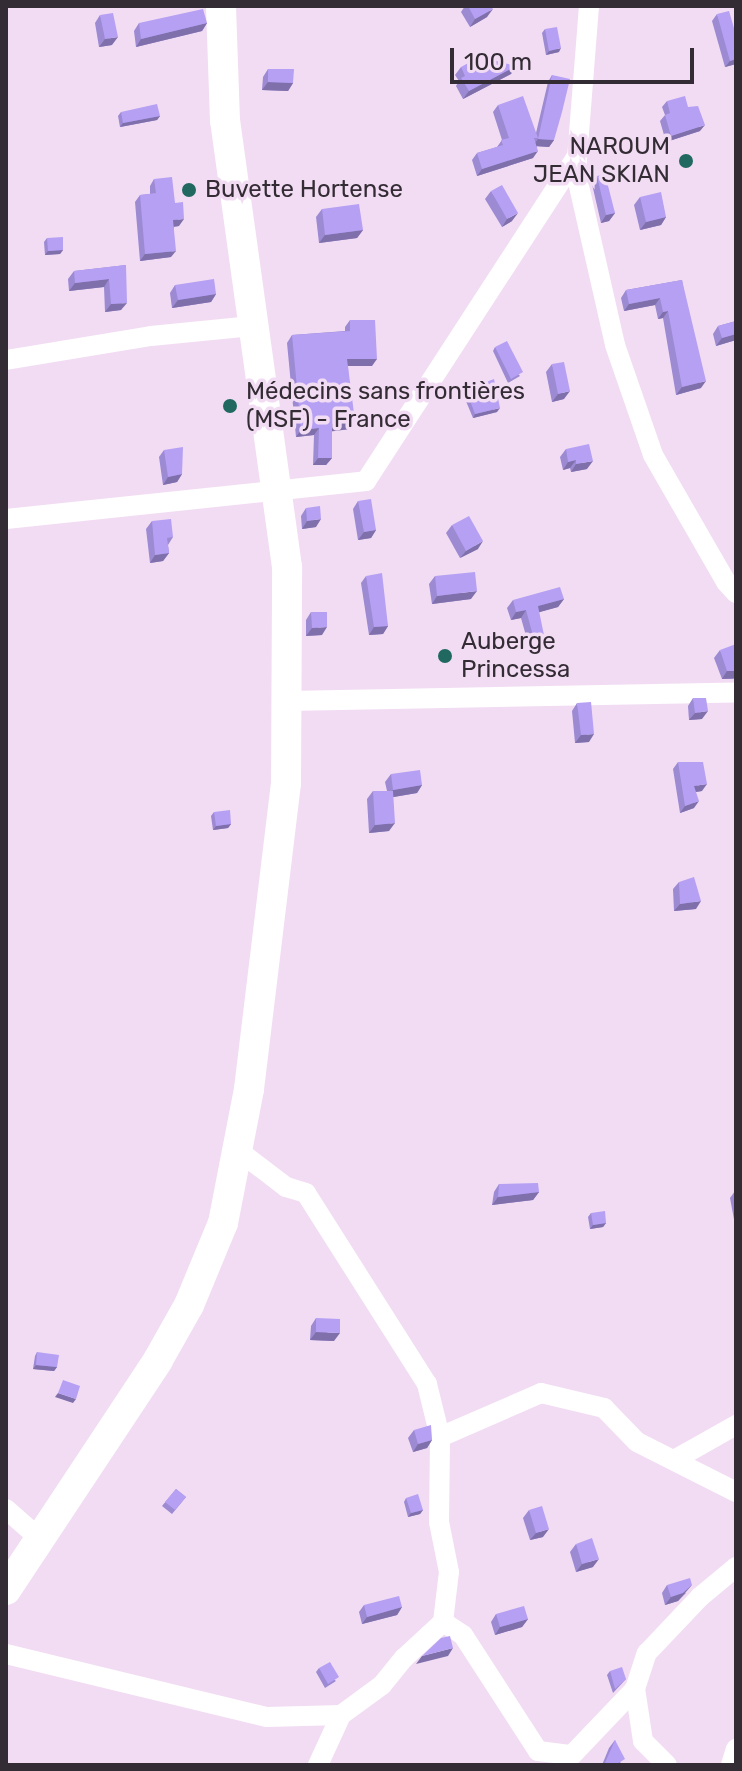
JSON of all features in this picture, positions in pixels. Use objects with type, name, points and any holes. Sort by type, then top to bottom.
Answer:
[{"type":"main road","points":[[6,1590],[158,1360],[189,1305],[223,1223],[235,1148],[249,1089],[286,783],[287,567],[225,121],[221,6]]},
{"type":"street","points":[[589,6],[576,173],[615,345],[653,455],[726,582],[736,593]]},
{"type":"street","points":[[6,519],[366,481],[578,155]]},
{"type":"street","points":[[6,360],[151,336],[253,326]]},
{"type":"street","points":[[287,701],[736,692]]},
{"type":"street","points":[[235,1148],[286,1187],[306,1193],[420,1369],[440,1437],[439,1522],[449,1572],[443,1622],[404,1658],[382,1685],[341,1715],[318,1765]]},
{"type":"street","points":[[440,1437],[541,1393],[604,1408],[637,1442],[736,1492]]},
{"type":"street","points":[[674,1460],[736,1425]]},
{"type":"street","points":[[6,1509],[40,1539]]},
{"type":"street","points":[[443,1622],[463,1635],[538,1751],[572,1755],[635,1689],[647,1653],[700,1597],[736,1567]]},
{"type":"street","points":[[6,1654],[267,1717],[341,1715]]},
{"type":"street","points":[[635,1689],[643,1741],[667,1765]]},
{"type":"street","points":[[731,1765],[736,1749]]},
{"type":"building","points":[[468,6],[491,6],[493,9],[475,19]]},
{"type":"building","points":[[203,9],[207,23],[141,39],[139,23]]},
{"type":"building","points":[[729,11],[736,35],[736,59],[730,61],[717,14]]},
{"type":"building","points":[[113,13],[118,37],[105,39],[100,15]]},
{"type":"building","points":[[557,27],[561,48],[549,51],[545,29]]},
{"type":"building","points":[[493,60],[516,66],[469,91],[461,78],[465,76],[461,67],[472,61],[476,70]]},
{"type":"building","points":[[268,69],[294,69],[293,83],[268,82]]},
{"type":"building","points":[[552,75],[570,79],[554,140],[538,139]]},
{"type":"building","points":[[523,96],[538,138],[534,138],[538,151],[482,169],[477,153],[503,145],[501,140],[509,138],[498,105]]},
{"type":"building","points":[[685,96],[688,107],[698,106],[705,125],[671,136],[665,115],[670,113],[667,101]]},
{"type":"building","points":[[157,104],[160,116],[123,123],[121,112]]},
{"type":"building","points":[[605,174],[615,213],[606,215],[597,176]]},
{"type":"building","points":[[172,177],[175,203],[183,202],[184,219],[173,220],[176,251],[145,254],[140,195],[156,193],[154,179]]},
{"type":"building","points":[[502,185],[518,213],[507,219],[491,191]]},
{"type":"building","points":[[661,192],[666,217],[646,222],[640,197]]},
{"type":"building","points":[[359,204],[363,230],[325,235],[322,209]]},
{"type":"building","points":[[63,237],[63,250],[48,251],[47,238]]},
{"type":"building","points":[[126,265],[127,303],[111,304],[109,279],[75,283],[74,271]]},
{"type":"building","points":[[214,279],[216,294],[178,300],[175,285]]},
{"type":"building","points":[[682,280],[706,381],[682,387],[668,311],[663,312],[660,298],[629,304],[626,290]]},
{"type":"building","points":[[350,320],[375,320],[377,359],[347,359],[355,421],[332,424],[332,458],[318,458],[319,428],[301,430],[292,335],[350,331]]},
{"type":"building","points":[[736,321],[736,334],[722,338],[718,326]]},
{"type":"building","points":[[507,341],[523,372],[511,379],[495,347]]},
{"type":"building","points":[[564,362],[570,391],[558,394],[552,364]]},
{"type":"building","points":[[494,379],[500,408],[475,414],[466,390]]},
{"type":"building","points":[[589,444],[593,461],[568,462],[566,449]]},
{"type":"building","points":[[183,447],[182,474],[168,477],[164,450]]},
{"type":"building","points":[[371,499],[376,530],[364,532],[358,501]]},
{"type":"building","points":[[320,506],[321,519],[307,521],[306,508]]},
{"type":"building","points":[[469,516],[483,541],[466,551],[452,525]]},
{"type":"building","points":[[171,519],[173,537],[167,538],[169,553],[155,555],[152,521]]},
{"type":"building","points":[[475,572],[477,591],[437,596],[435,576]]},
{"type":"building","points":[[382,573],[388,626],[374,627],[366,576]]},
{"type":"building","points":[[560,587],[564,599],[538,606],[545,640],[535,643],[526,610],[516,612],[513,600]]},
{"type":"building","points":[[311,612],[327,612],[327,627],[312,628]]},
{"type":"building","points":[[736,644],[736,671],[727,671],[720,650]]},
{"type":"building","points":[[693,698],[706,698],[708,711],[695,713]]},
{"type":"building","points":[[591,702],[594,734],[581,735],[577,703]]},
{"type":"building","points":[[678,762],[703,762],[707,784],[694,786],[699,801],[685,806]]},
{"type":"building","points":[[420,770],[422,785],[393,790],[391,774]]},
{"type":"building","points":[[373,791],[393,791],[395,823],[375,825]]},
{"type":"building","points":[[230,810],[231,824],[216,826],[214,812]]},
{"type":"building","points":[[694,877],[701,901],[680,904],[679,882]]},
{"type":"building","points":[[538,1183],[539,1192],[498,1197],[499,1184]]},
{"type":"building","points":[[605,1211],[606,1223],[593,1225],[591,1213]]},
{"type":"building","points":[[316,1318],[340,1319],[340,1333],[316,1332]]},
{"type":"building","points":[[37,1352],[59,1355],[57,1367],[36,1365]]},
{"type":"building","points":[[63,1380],[80,1386],[76,1399],[58,1393]]},
{"type":"building","points":[[431,1425],[432,1440],[418,1444],[414,1430]]},
{"type":"building","points":[[176,1489],[186,1497],[175,1510],[165,1502]]},
{"type":"building","points":[[418,1494],[423,1510],[411,1513],[406,1498]]},
{"type":"building","points":[[542,1506],[549,1529],[536,1533],[529,1510]]},
{"type":"building","points":[[592,1538],[599,1559],[582,1564],[576,1544]]},
{"type":"building","points":[[690,1578],[692,1585],[683,1593],[671,1597],[667,1585]]},
{"type":"building","points":[[399,1596],[402,1607],[367,1617],[364,1605]]},
{"type":"building","points":[[524,1606],[528,1619],[500,1627],[496,1614]]},
{"type":"building","points":[[450,1636],[453,1648],[422,1656],[441,1638]]},
{"type":"building","points":[[330,1662],[339,1677],[328,1684],[319,1668]]},
{"type":"building","points":[[622,1667],[626,1679],[615,1689],[610,1671]]},
{"type":"building","points":[[615,1740],[625,1759],[615,1765],[604,1765]]},
{"type":"place","name":"NAROUM JEAN SKIAN","points":[[686,161]]},
{"type":"place","name":"Buvette Hortense","points":[[189,190]]},
{"type":"place","name":"Médecins sans frontières (MSF) - France","points":[[230,406]]},
{"type":"place","name":"Auberge Princessa","points":[[445,656]]}]
